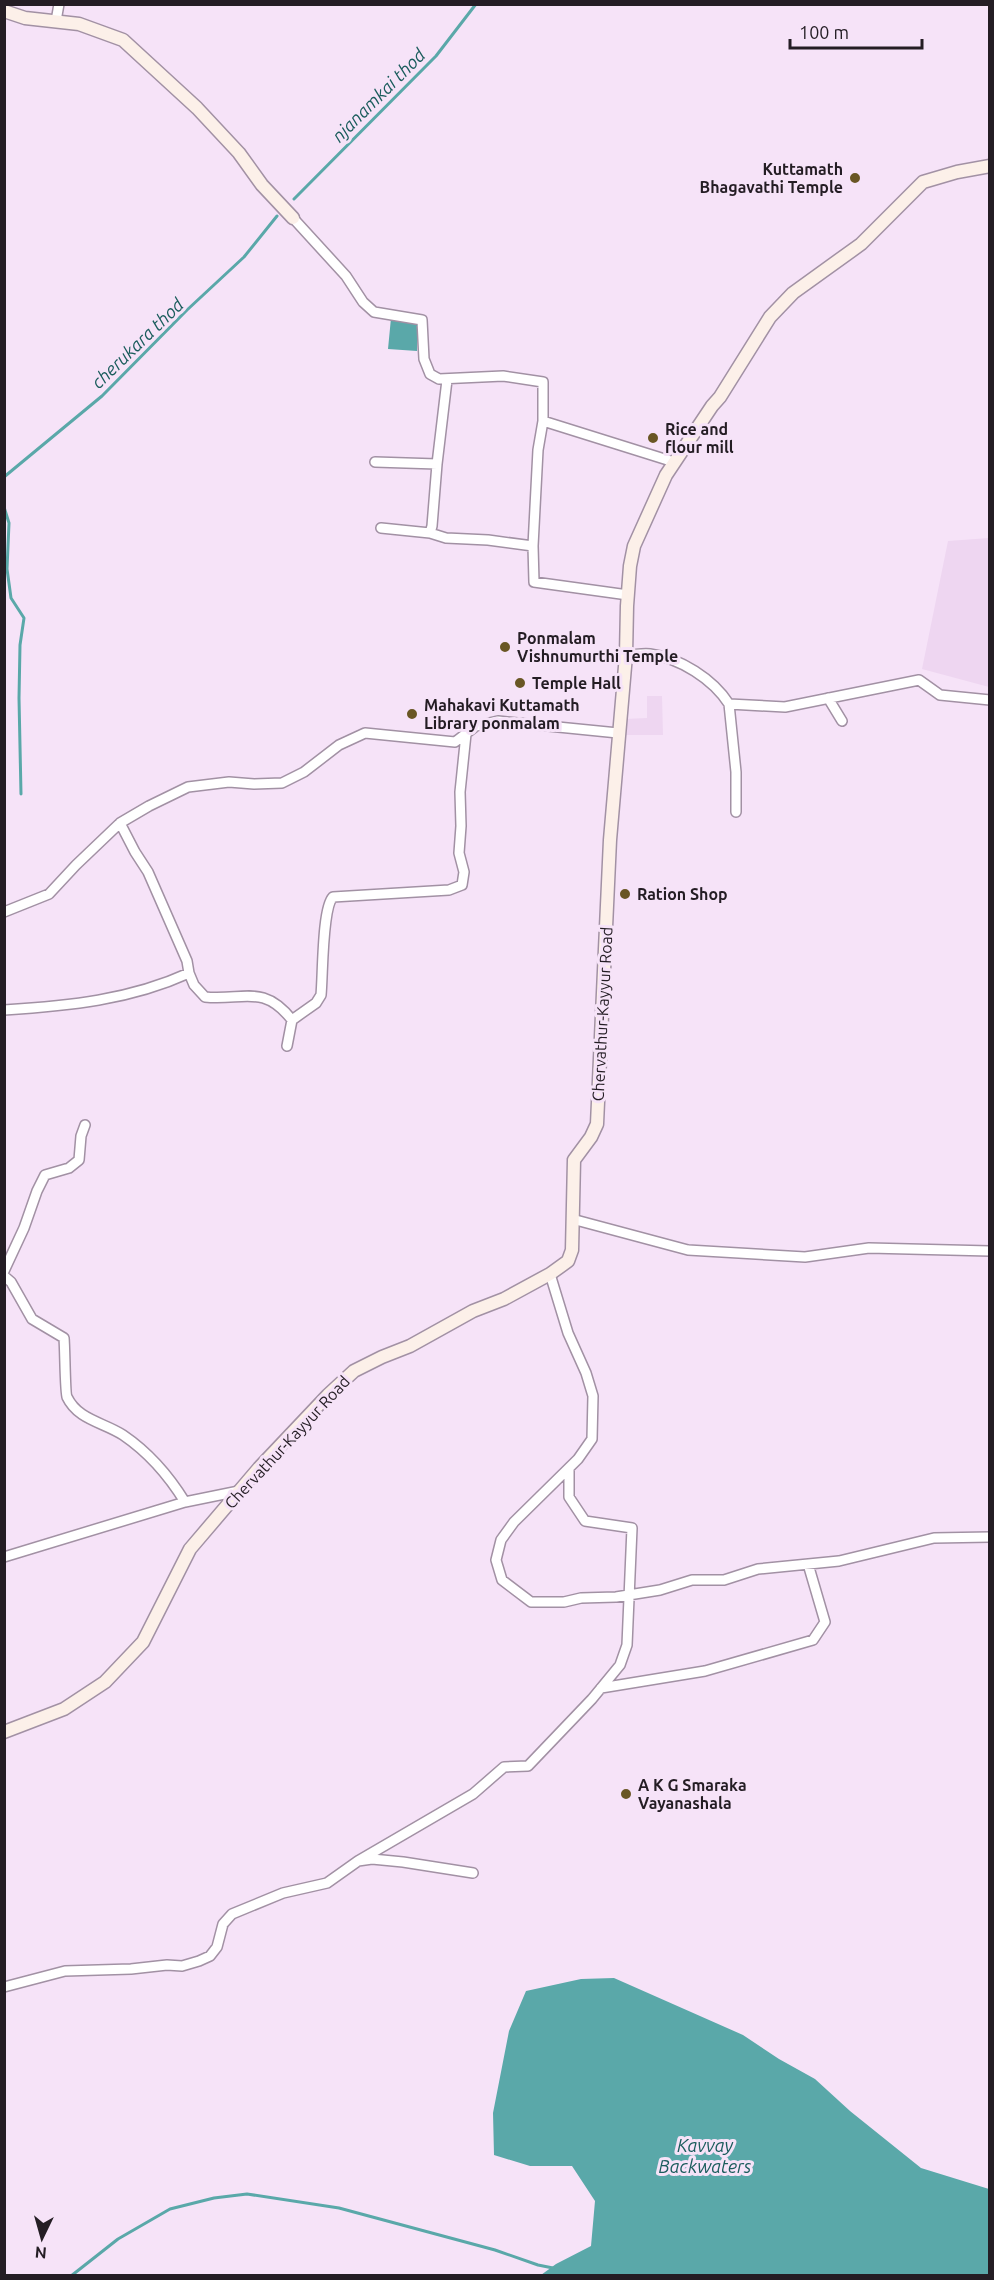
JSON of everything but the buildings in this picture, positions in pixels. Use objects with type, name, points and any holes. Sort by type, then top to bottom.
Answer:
[{"type":"main road","points":[[4,11],[25,18],[79,24],[123,40],[197,108],[239,153],[262,185],[293,218]]},
{"type":"main road","name":"Chervathur-Kayyur Road","points":[[4,1732],[64,1709],[105,1682],[143,1642],[190,1549],[239,1491],[327,1395],[354,1371],[382,1357],[410,1347],[473,1311],[504,1299],[550,1274],[568,1261],[572,1250],[574,1160],[591,1137],[597,1124],[610,840],[626,655],[628,595],[634,546],[674,462],[712,406],[720,398],[778,306],[861,244],[923,182],[957,172],[990,166]]},
{"type":"street","points":[[56,21],[59,4]]},
{"type":"street","points":[[293,218],[346,276],[363,302],[374,312],[422,320],[424,359],[430,374],[447,380],[503,376],[543,382],[543,421],[538,450],[533,546],[534,582],[628,595]]},
{"type":"street","points":[[430,533],[447,380]]},
{"type":"street","points":[[543,421],[674,462]]},
{"type":"street","points":[[375,462],[437,464]]},
{"type":"street","points":[[381,528],[430,533],[446,538],[488,540],[533,546]]},
{"type":"street","points":[[626,655],[650,654],[679,663],[719,689],[729,704],[736,772],[736,812]]},
{"type":"street","points":[[729,704],[785,707],[919,680],[940,695],[990,700]]},
{"type":"street","points":[[828,698],[842,721]]},
{"type":"street","points":[[4,912],[49,894],[120,823],[149,806],[188,787],[228,782],[282,783],[304,772],[339,745],[365,732],[455,742],[476,726],[498,721],[618,733]]},
{"type":"street","points":[[287,1046],[292,1020],[316,1003],[321,995],[325,916],[333,897],[449,890],[462,885],[464,872],[459,853],[460,792],[466,734]]},
{"type":"street","points":[[120,823],[148,872],[187,961],[194,985],[205,997],[224,999],[234,995],[266,997],[281,1006],[292,1020]]},
{"type":"street","points":[[4,1010],[72,1005],[102,1000],[160,987],[189,973]]},
{"type":"street","points":[[85,1125],[81,1136],[79,1160],[69,1168],[45,1175],[4,1273],[32,1319],[64,1338],[66,1396],[81,1415],[122,1435],[155,1461],[185,1502]]},
{"type":"street","points":[[572,1219],[688,1250],[805,1257],[869,1248],[990,1251]]},
{"type":"street","points":[[550,1274],[568,1333],[586,1373],[593,1396],[591,1439],[578,1459],[514,1522],[501,1540],[496,1560],[502,1580],[531,1602],[611,1598],[660,1590],[692,1580],[724,1580],[758,1569],[852,1558],[934,1538],[990,1538]]},
{"type":"street","points":[[4,1987],[64,1971],[182,1966],[199,1961],[210,1956],[217,1947],[223,1924],[232,1914],[283,1893],[327,1883],[358,1861],[473,1794],[504,1767],[528,1766],[620,1665],[627,1645],[632,1528],[585,1521],[569,1497],[569,1469]]},
{"type":"street","points":[[4,1557],[185,1502],[239,1491]]},
{"type":"street","points":[[601,1688],[705,1671],[813,1640],[825,1622],[808,1564]]},
{"type":"street","points":[[358,1861],[382,1860],[473,1873]]},
{"type":"shaded area","points":[[990,538],[989,687],[922,669],[948,541]]},
{"type":"shaded area","points":[[647,696],[662,696],[663,735],[624,735],[624,719],[647,718]]},
{"type":"water","points":[[391,318],[418,322],[417,351],[388,349]]},
{"type":"water","name":"Kavvay Backwaters","points":[[614,1978],[743,2035],[815,2079],[850,2111],[921,2168],[989,2189],[989,2275],[541,2275],[556,2264],[591,2246],[595,2201],[572,2166],[530,2166],[494,2155],[493,2113],[509,2031],[526,1991],[581,1979]]},
{"type":"waterway","name":"njanamkai thod","points":[[294,199],[436,56],[476,4]]},
{"type":"waterway","name":"cherukara thod","points":[[4,477],[102,396],[187,310],[244,257],[277,216]]},
{"type":"waterway","points":[[4,507],[9,523],[7,569],[11,598],[24,618],[20,645],[19,698],[21,794]]},
{"type":"waterway","points":[[71,2276],[118,2239],[170,2209],[214,2198],[247,2194],[339,2208],[553,2268]]},
{"type":"place","name":"Kuttamath Bhagavathi Temple","points":[[855,178]]},
{"type":"place","name":"Rice and flour mill","points":[[653,438]]},
{"type":"place","name":"Ponmalam Vishnumurthi Temple","points":[[505,647]]},
{"type":"place","name":"Temple Hall","points":[[520,683]]},
{"type":"place","name":"Mahakavi Kuttamath Library ponmalam","points":[[412,714]]},
{"type":"place","name":"Ration Shop","points":[[625,894]]},
{"type":"place","name":"A K G Smaraka Vayanashala","points":[[626,1794]]}]
